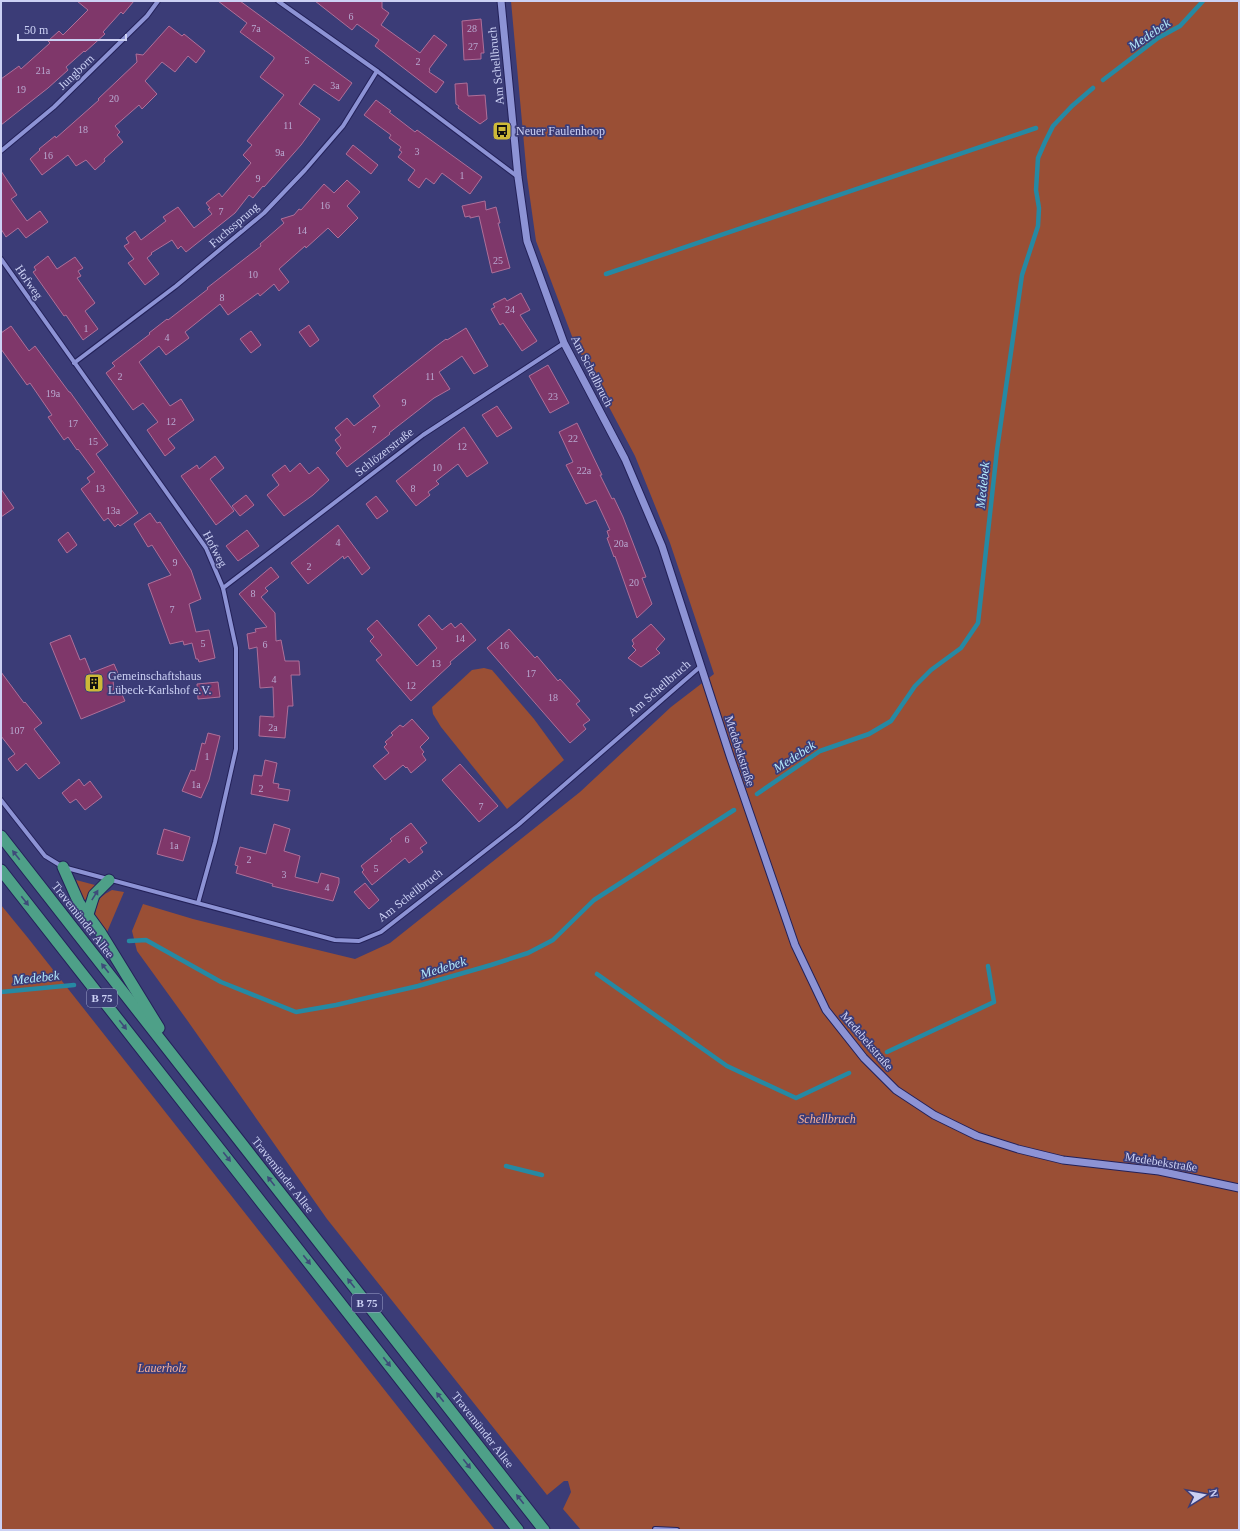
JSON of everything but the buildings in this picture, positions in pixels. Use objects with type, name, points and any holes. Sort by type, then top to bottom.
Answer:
[{"type":"highway","name":"Travemünder Allee","points":[[1,836],[544,1530]]},
{"type":"highway","points":[[63,867],[79,904],[88,914],[189,1076]]},
{"type":"highway","name":"B 75","points":[[1,870],[518,1530]]},
{"type":"highway","points":[[88,914],[94,895],[109,880]]},
{"type":"street","name":"Jungborn","points":[[1,151],[54,107],[148,16],[158,1]]},
{"type":"street","points":[[278,1],[377,71],[518,177]]},
{"type":"street","name":"Am Schellbruch","points":[[63,867],[335,940],[359,941],[381,932],[518,825],[701,666],[659,539],[625,459],[564,343],[527,241],[518,177],[500,1]]},
{"type":"street","name":"Fuchssprung","points":[[74,363],[176,286],[264,213],[305,170],[343,126],[377,71]]},
{"type":"street","name":"Hofweg","points":[[1,260],[206,548],[223,588],[236,648],[236,749],[215,842],[198,903]]},
{"type":"street","name":"Schlözerstraße","points":[[223,588],[423,435],[564,343]]},
{"type":"street","name":"Medebekstraße","points":[[701,666],[730,756],[795,945],[826,1010],[864,1058],[896,1090],[934,1115],[977,1136],[1018,1149],[1063,1160],[1160,1171],[1239,1188]]},
{"type":"street","name":"Travemünder Allee","points":[[1,800],[45,856],[63,867]]},
{"type":"street","points":[[655,1529],[677,1530]]},
{"type":"green space","name":"Schellbruch","points":[[511,1],[1239,1],[1239,1530],[581,1530],[563,1509],[571,1492],[568,1481],[564,1481],[547,1495],[327,1219],[137,951],[132,931],[143,904],[193,919],[355,959],[390,943],[580,792],[671,707],[714,674],[670,543],[635,456],[573,339],[536,241],[527,177]]},
{"type":"green space","points":[[484,668],[492,670],[534,719],[564,760],[507,809],[441,727],[433,714],[432,707],[472,670]]},
{"type":"green space","points":[[76,880],[95,885],[84,902]]},
{"type":"green space","points":[[112,890],[124,892],[107,932],[95,915],[99,900]]},
{"type":"green space","name":"Lauerholz","points":[[1,905],[28,938],[495,1530],[1,1530]]},
{"type":"waterway","name":"Medebek","points":[[1103,80],[1158,38],[1180,26],[1203,1]]},
{"type":"waterway","name":"Medebek","points":[[757,794],[820,751],[869,734],[891,721],[915,686],[931,670],[961,648],[978,623],[997,450],[1022,275],[1038,226],[1039,208],[1036,190],[1038,158],[1053,126],[1072,106],[1093,88]]},
{"type":"waterway","points":[[606,274],[1036,128]]},
{"type":"waterway","name":"Medebek","points":[[129,941],[146,940],[221,982],[296,1012],[336,1005],[418,986],[528,953],[553,940],[594,900],[734,810]]},
{"type":"waterway","points":[[887,1052],[994,1002],[988,966]]},
{"type":"waterway","points":[[597,974],[727,1066],[796,1098],[849,1073]]},
{"type":"waterway","name":"Medebek","points":[[1,992],[74,985]]},
{"type":"waterway","points":[[506,1166],[542,1175]]},
{"type":"place","name":"Neuer Faulenhoop","points":[[502,131]]},
{"type":"place","name":"Gemeinschaftshaus Lübeck-Karlshof e.V.","points":[[94,683]]}]
